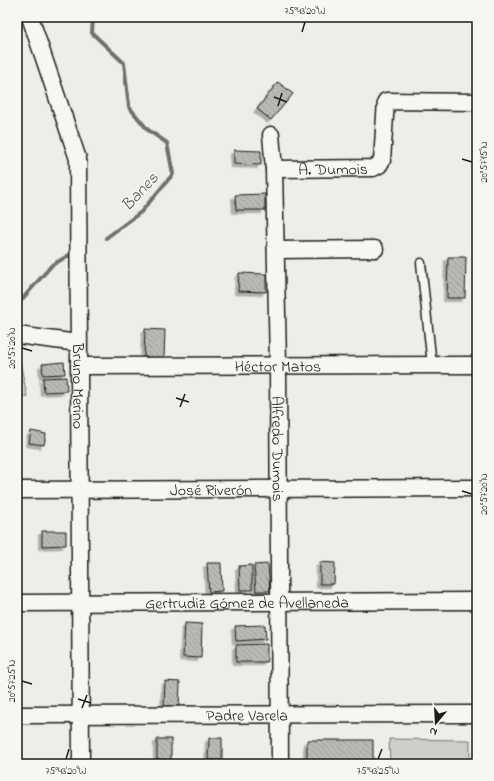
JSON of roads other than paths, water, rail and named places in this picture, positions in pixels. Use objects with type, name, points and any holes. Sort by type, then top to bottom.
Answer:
[{"type":"street","name":"Bruno Merino","points":[[30,17],[78,158],[81,764]]},
{"type":"street","name":"A. Dumois","points":[[274,169],[373,168],[379,165],[382,160],[386,101],[477,102]]},
{"type":"street","name":"Alfredo Dumois","points":[[271,135],[274,169],[278,365],[280,764]]},
{"type":"street","points":[[276,250],[374,249]]},
{"type":"street","points":[[17,335],[78,343]]},
{"type":"street","name":"Héctor Matos","points":[[79,366],[477,365]]},
{"type":"street","name":"José Riverón","points":[[17,490],[477,488]]},
{"type":"street","name":"Gertrudiz Gómez de Avellaneda","points":[[17,603],[477,601]]},
{"type":"street","name":"Padre Varela","points":[[17,715],[477,714]]},
{"type":"lane","points":[[421,263],[432,365]]},
{"type":"waterway","name":"Banes","points":[[93,17],[92,33],[124,63],[129,107],[148,130],[167,143],[173,174],[141,212],[106,238]]},
{"type":"waterway","points":[[17,305],[52,265],[73,253]]}]
